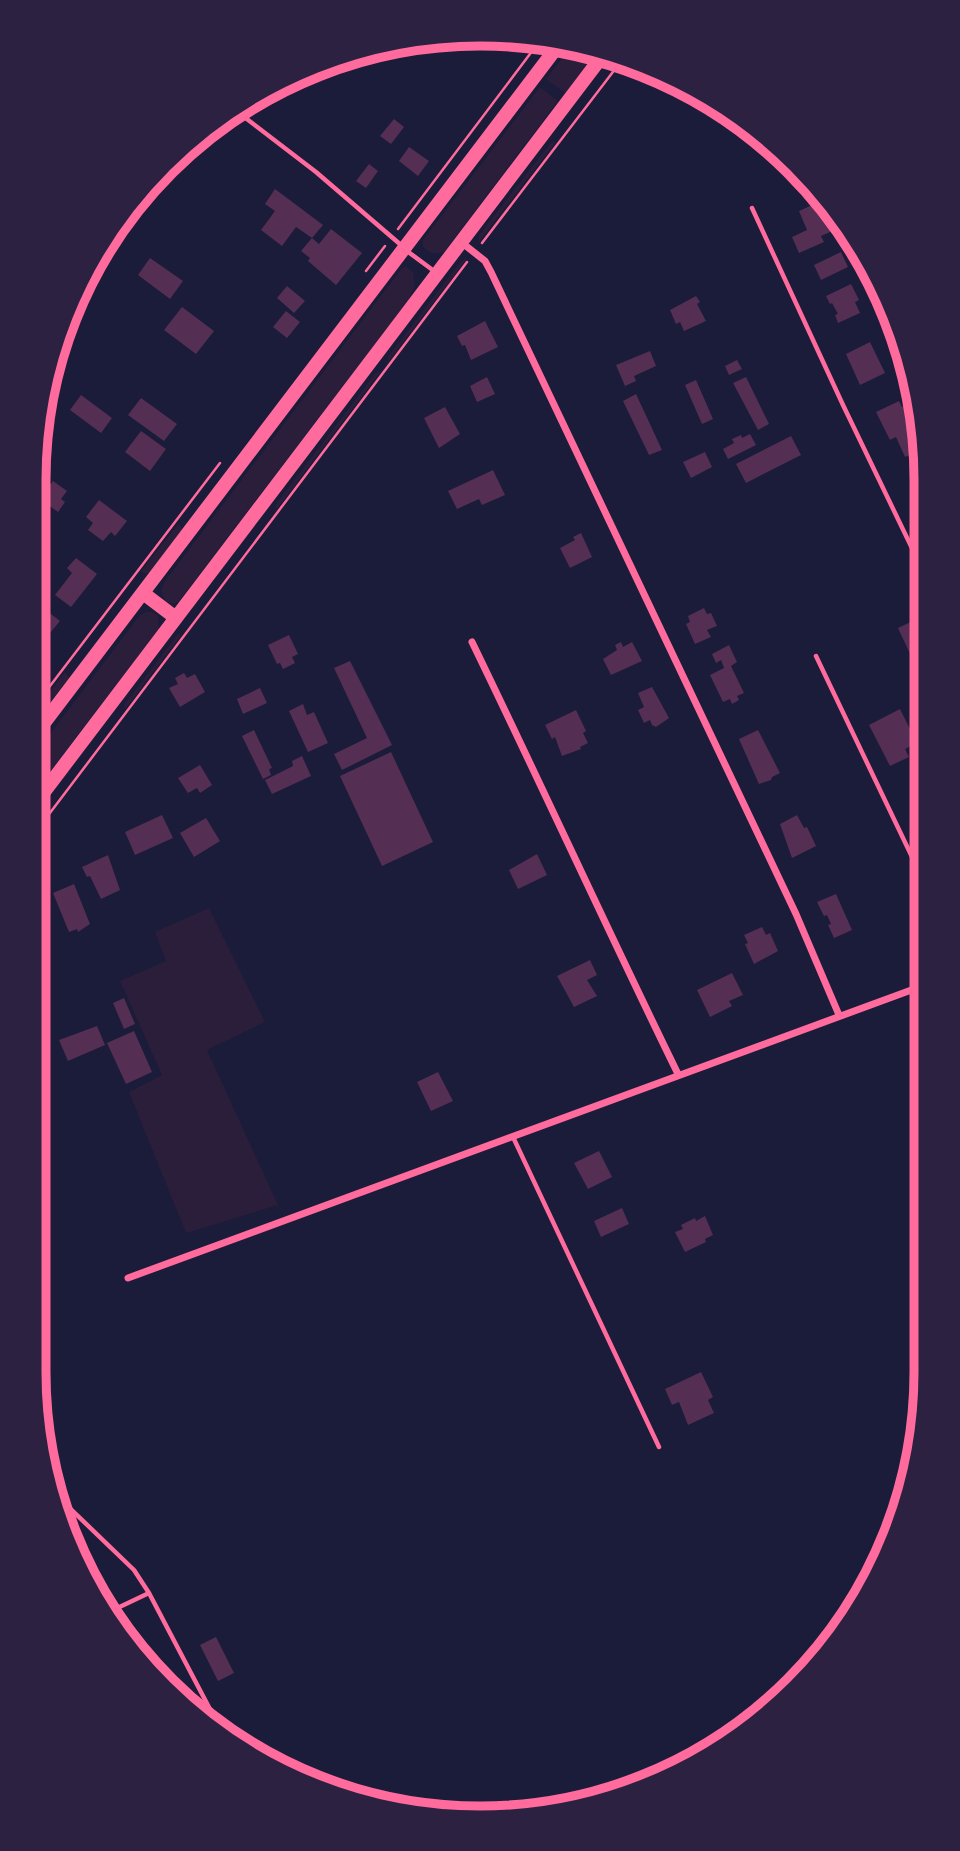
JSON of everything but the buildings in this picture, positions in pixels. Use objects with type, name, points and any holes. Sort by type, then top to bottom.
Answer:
[{"type":"main road","points":[[46,720],[553,52]]},
{"type":"main road","points":[[46,789],[598,62]]},
{"type":"main road","points":[[143,593],[176,618]]},
{"type":"street","points":[[461,242],[485,261],[509,310],[796,914],[839,1015]]},
{"type":"street","points":[[472,642],[678,1074]]},
{"type":"street","points":[[128,1278],[914,989]]},
{"type":"lane","points":[[243,116],[437,274]]},
{"type":"lane","points":[[752,208],[914,553]]},
{"type":"lane","points":[[816,656],[914,861]]},
{"type":"lane","points":[[513,1135],[659,1447]]},
{"type":"lane","points":[[67,1506],[134,1570],[149,1593],[212,1714]]},
{"type":"lane","points":[[117,1608],[149,1593]]},
{"type":"path","points":[[360,279],[534,49]]},
{"type":"path","points":[[46,818],[617,68]]},
{"type":"path","points":[[46,691],[221,462]]},
{"type":"shaded area","points":[[565,54],[591,60],[565,93],[546,79]]},
{"type":"shaded area","points":[[540,87],[558,101],[444,252],[428,251],[423,247],[423,240]]},
{"type":"shaded area","points":[[553,140],[555,143],[479,242],[479,235]]},
{"type":"shaded area","points":[[468,257],[388,362],[388,357],[461,261]]},
{"type":"shaded area","points":[[406,266],[413,272],[415,286],[409,299],[179,601],[174,604],[166,602],[161,591],[165,581]]},
{"type":"shaded area","points":[[381,371],[276,510],[276,504],[375,374]]},
{"type":"shaded area","points":[[179,523],[182,530],[149,573],[141,571]]},
{"type":"shaded area","points":[[153,612],[158,616],[159,629],[46,776],[46,739],[140,615]]},
{"type":"shaded area","points":[[178,634],[182,634],[125,709],[124,705]]},
{"type":"shaded area","points":[[65,672],[69,678],[46,707],[46,697]]},
{"type":"shaded area","points":[[209,908],[265,1022],[207,1050],[278,1205],[186,1233],[129,1092],[162,1075],[120,981],[166,961],[155,932]]}]
